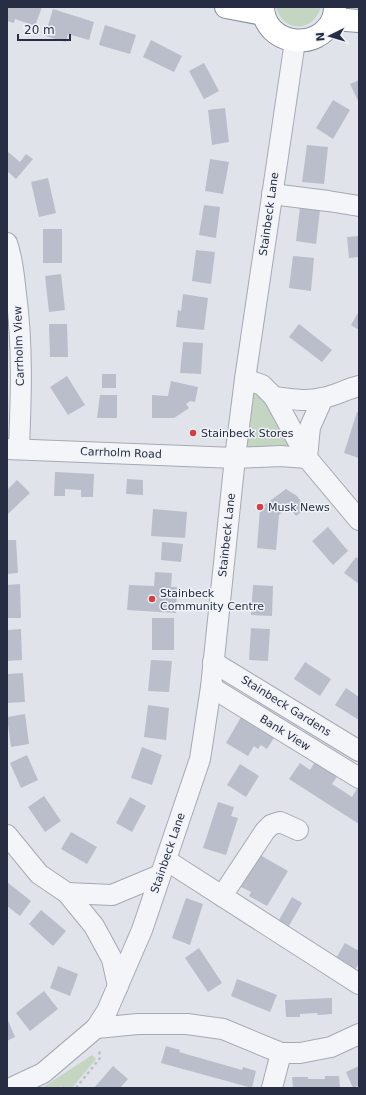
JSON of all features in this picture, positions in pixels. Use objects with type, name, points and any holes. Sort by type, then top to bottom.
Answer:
[{"type":"highway","points":[[226,7],[263,11],[269,26],[278,34],[295,41],[314,38],[324,31],[334,13],[359,21]]},
{"type":"street","name":"Stainbeck Lane","points":[[11,1088],[43,1073],[96,1028],[107,1011],[142,930],[200,759],[211,687],[235,458],[245,379],[295,41]]},
{"type":"street","points":[[272,194],[359,206]]},
{"type":"street","name":"Carrholm View","points":[[7,243],[12,257],[20,323],[21,376],[13,449]]},
{"type":"street","points":[[245,379],[262,385],[274,397],[307,458],[359,520]]},
{"type":"street","points":[[274,397],[306,400],[323,398],[348,388],[359,386]]},
{"type":"street","points":[[307,458],[310,427],[323,398]]},
{"type":"street","name":"Carrholm Road","points":[[13,449],[235,458],[280,456],[307,458]]},
{"type":"street","name":"Stainbeck Gardens","points":[[213,662],[359,751]]},
{"type":"street","name":"Bank View","points":[[211,687],[359,778]]},
{"type":"street","points":[[222,896],[265,831],[271,825],[280,822],[298,830]]},
{"type":"street","points":[[7,834],[38,874],[67,893],[94,926],[112,959],[118,986]]},
{"type":"street","points":[[67,893],[112,895],[163,868],[222,896],[359,984]]},
{"type":"street","points":[[96,1028],[138,1024],[187,1024],[223,1029],[281,1053],[300,1053],[331,1047],[359,1034]]},
{"type":"street","points":[[272,1088],[281,1053]]},
{"type":"path","points":[[76,1088],[100,1058],[96,1028]]},
{"type":"green space","points":[[276,7],[321,7],[317,16],[312,22],[298,26],[285,22],[280,16]]},
{"type":"green space","points":[[245,379],[262,385],[307,458],[235,458]]},
{"type":"green space","points":[[92,1055],[96,1059],[72,1088],[63,1088],[61,1086],[59,1088],[42,1088]]},
{"type":"building","points":[[7,7],[42,7],[35,26],[15,19],[14,23],[7,21]]},
{"type":"building","points":[[53,9],[94,22],[89,40],[68,34],[66,42],[45,36]]},
{"type":"building","points":[[105,25],[136,35],[130,54],[99,45]]},
{"type":"building","points":[[151,40],[182,56],[174,72],[143,57]]},
{"type":"building","points":[[204,63],[219,91],[204,99],[189,71]]},
{"type":"building","points":[[359,80],[359,103],[350,84]]},
{"type":"building","points":[[333,100],[350,110],[333,139],[316,128]]},
{"type":"building","points":[[225,108],[229,142],[212,145],[208,110]]},
{"type":"building","points":[[307,145],[328,147],[324,184],[302,182]]},
{"type":"building","points":[[7,151],[20,162],[26,154],[33,159],[16,179],[7,171]]},
{"type":"building","points":[[210,159],[229,162],[223,194],[205,191]]},
{"type":"building","points":[[48,178],[56,213],[39,217],[31,182]]},
{"type":"building","points":[[204,205],[220,207],[216,238],[199,235]]},
{"type":"building","points":[[300,207],[320,210],[316,244],[296,241]]},
{"type":"building","points":[[43,229],[62,229],[62,263],[43,263]]},
{"type":"building","points":[[359,236],[359,257],[349,258],[347,237]]},
{"type":"building","points":[[196,250],[215,252],[211,284],[192,281]]},
{"type":"building","points":[[293,256],[314,258],[311,291],[289,288]]},
{"type":"building","points":[[61,274],[65,310],[49,312],[45,276]]},
{"type":"building","points":[[183,294],[208,298],[204,330],[176,327],[178,310],[181,311]]},
{"type":"building","points":[[359,311],[359,330],[351,325]]},
{"type":"building","points":[[49,324],[67,324],[68,357],[50,357]]},
{"type":"building","points":[[299,324],[332,350],[322,362],[289,337]]},
{"type":"building","points":[[183,342],[203,343],[201,374],[180,373]]},
{"type":"building","points":[[102,374],[116,374],[116,388],[102,388]]},
{"type":"building","points":[[67,376],[85,405],[68,415],[50,387]]},
{"type":"building","points":[[171,381],[198,387],[195,402],[190,401],[186,404],[189,408],[174,418],[152,418],[152,395],[168,396]]},
{"type":"building","points":[[100,395],[117,395],[117,418],[97,418]]},
{"type":"building","points":[[357,412],[359,413],[359,458],[344,453]]},
{"type":"building","points":[[55,472],[94,474],[93,497],[81,497],[81,490],[65,489],[65,496],[54,496]]},
{"type":"building","points":[[127,479],[143,480],[143,495],[126,494]]},
{"type":"building","points":[[17,480],[30,493],[8,514],[7,490]]},
{"type":"building","points":[[286,489],[297,496],[306,508],[296,516],[289,507],[279,515],[276,550],[257,548],[260,508]]},
{"type":"building","points":[[153,509],[187,512],[185,538],[151,536]]},
{"type":"building","points":[[328,527],[348,551],[333,565],[312,541]]},
{"type":"building","points":[[7,540],[16,540],[18,573],[7,574]]},
{"type":"building","points":[[162,542],[183,544],[181,562],[161,560]]},
{"type":"building","points":[[356,557],[359,559],[359,584],[344,573]]},
{"type":"building","name":"Stainbeck Community Centre","points":[[155,572],[172,573],[171,587],[177,587],[176,613],[127,610],[129,585],[154,586]]},
{"type":"building","points":[[20,584],[21,618],[7,618],[7,585]]},
{"type":"building","points":[[253,585],[273,586],[272,616],[251,615]]},
{"type":"building","points":[[152,618],[174,618],[174,650],[152,650]]},
{"type":"building","points":[[251,628],[270,629],[268,661],[249,660]]},
{"type":"building","points":[[21,629],[22,660],[7,661],[7,630]]},
{"type":"building","points":[[151,660],[172,661],[169,692],[148,691]]},
{"type":"building","points":[[305,662],[331,679],[320,696],[294,679]]},
{"type":"building","points":[[23,673],[25,702],[7,703],[7,674]]},
{"type":"building","points":[[346,688],[359,697],[359,720],[335,705]]},
{"type":"building","points":[[148,705],[169,708],[166,740],[144,737]]},
{"type":"building","points":[[244,712],[277,733],[267,749],[261,745],[258,749],[254,746],[248,756],[226,743]]},
{"type":"building","points":[[25,714],[29,744],[11,747],[7,717]]},
{"type":"building","points":[[142,747],[162,755],[152,785],[131,778]]},
{"type":"building","points":[[27,755],[38,780],[21,788],[10,763]]},
{"type":"building","points":[[316,760],[338,775],[332,784],[352,797],[358,787],[359,788],[359,824],[289,779],[300,763],[310,770]]},
{"type":"building","points":[[240,764],[259,776],[246,797],[227,785]]},
{"type":"building","points":[[44,796],[61,821],[45,832],[28,807]]},
{"type":"building","points":[[130,797],[146,806],[132,832],[116,823]]},
{"type":"building","points":[[218,802],[234,807],[231,816],[238,818],[226,855],[203,848]]},
{"type":"building","points":[[71,832],[97,847],[87,864],[61,849]]},
{"type":"building","points":[[260,855],[288,871],[267,906],[249,896],[251,892],[241,887]]},
{"type":"building","points":[[7,882],[31,901],[20,916],[7,906]]},
{"type":"building","points":[[292,897],[302,903],[289,926],[279,920]]},
{"type":"building","points":[[186,898],[203,904],[190,945],[172,938]]},
{"type":"building","points":[[41,910],[66,931],[53,946],[29,924]]},
{"type":"building","points":[[345,943],[359,951],[359,963],[355,970],[336,958]]},
{"type":"building","points":[[199,948],[222,983],[208,992],[185,958]]},
{"type":"building","points":[[58,966],[78,974],[70,996],[50,988]]},
{"type":"building","points":[[237,979],[277,995],[270,1012],[231,996]]},
{"type":"building","points":[[44,991],[58,1009],[30,1031],[16,1013]]},
{"type":"building","points":[[332,998],[332,1014],[300,1014],[300,1017],[286,1017],[285,1000]]},
{"type":"building","points":[[7,1018],[15,1037],[7,1041]]},
{"type":"building","points":[[166,1046],[180,1050],[179,1052],[242,1070],[243,1067],[256,1071],[252,1088],[161,1063]]},
{"type":"building","points":[[113,1066],[128,1079],[120,1088],[94,1088]]},
{"type":"building","points":[[359,1066],[359,1085],[353,1088],[346,1072]]},
{"type":"building","points":[[325,1076],[339,1076],[340,1088],[293,1088],[292,1077],[325,1079]]},
{"type":"place","name":"Stainbeck Stores","points":[[193,433]]},
{"type":"place","name":"Musk News","points":[[260,507]]},
{"type":"place","name":"Stainbeck Community Centre","points":[[152,599]]}]
